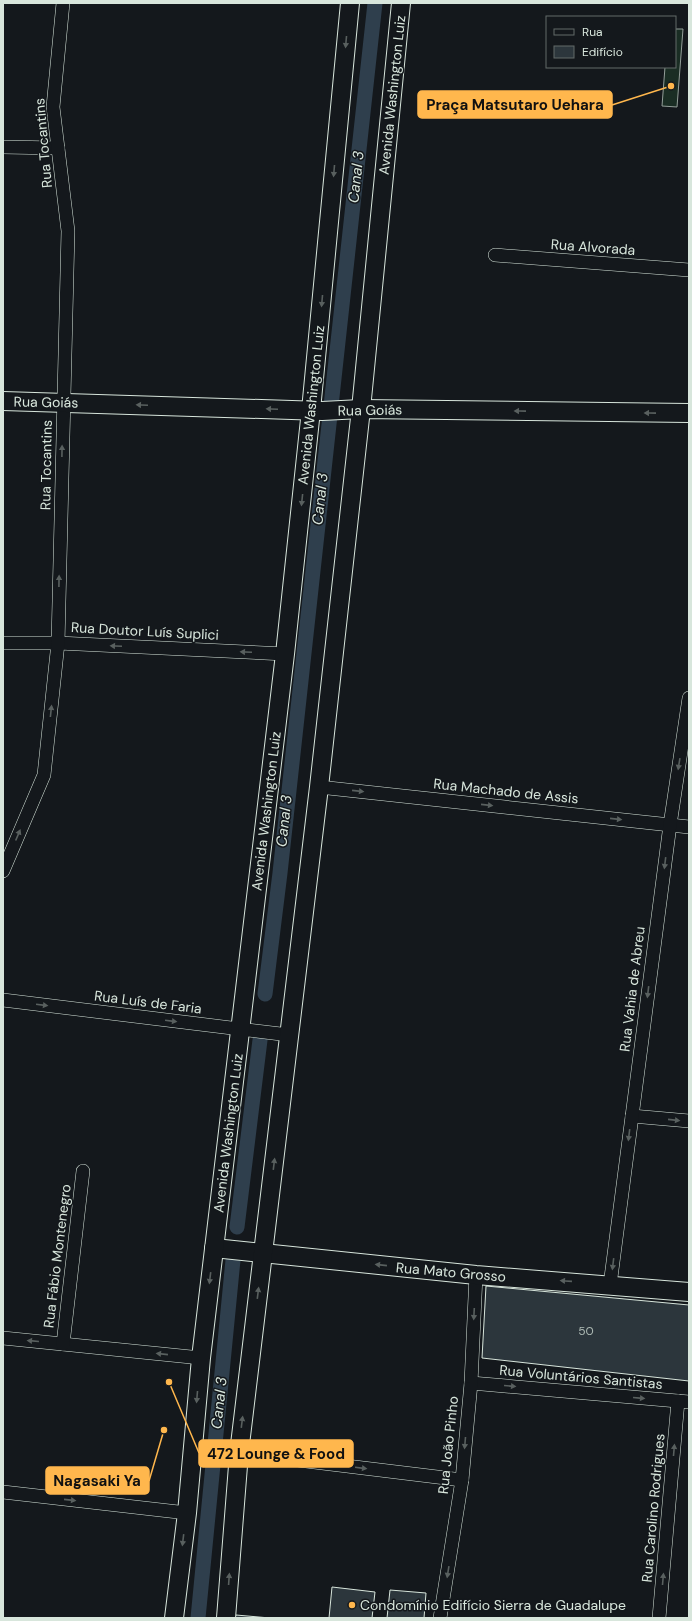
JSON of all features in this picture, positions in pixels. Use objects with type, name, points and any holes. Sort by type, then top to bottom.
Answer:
[{"type":"main road","name":"Avenida Washington Luiz","points":[[174,1618],[187,1513],[201,1358],[285,654],[317,410],[350,3]]},
{"type":"main road","name":"Avenida Washington Luiz","points":[[226,1618],[239,1453],[319,787],[353,409],[401,3]]},
{"type":"main road","name":"Rua Goiás","points":[[3,401],[317,410],[353,409],[689,413]]},
{"type":"main road","name":"Rua Mato Grosso","points":[[215,1242],[476,1275],[689,1292]]},
{"type":"street","name":"Rua Tocantins","points":[[3,871],[44,775],[58,643],[68,231],[53,107],[63,3]]},
{"type":"street","points":[[3,147],[58,148]]},
{"type":"street","name":"Rua Alvorada","points":[[495,255],[689,270]]},
{"type":"street","name":"Rua Doutor Luís Suplici","points":[[3,643],[58,643],[285,654]]},
{"type":"street","name":"Rua Vahia de Abreu","points":[[610,1285],[670,825],[689,698]]},
{"type":"street","name":"Rua Machado de Assis","points":[[319,787],[689,827]]},
{"type":"street","name":"Rua Luís de Faria","points":[[3,1000],[289,1035]]},
{"type":"street","points":[[632,1116],[689,1121]]},
{"type":"street","name":"Rua Fábio Montenegro","points":[[63,1344],[83,1171]]},
{"type":"street","name":"Rua João Pinho","points":[[440,1618],[462,1480],[471,1383],[476,1275]]},
{"type":"street","points":[[3,1338],[201,1358]]},
{"type":"street","name":"Rua Voluntários Santistas","points":[[471,1383],[684,1402]]},
{"type":"street","name":"Rua Carolino Rodrigues","points":[[659,1618],[684,1402]]},
{"type":"street","points":[[239,1453],[462,1480]]},
{"type":"street","points":[[3,1492],[187,1513]]},
{"type":"green space","points":[[676,29],[683,29],[677,107],[662,106],[665,68],[676,68]]},
{"type":"building","points":[[486,1286],[689,1305],[689,1381],[482,1358]]},
{"type":"building","name":"Condomínio Edifício Sierra de Guadalupe","points":[[332,1587],[375,1592],[372,1618],[329,1618]]},
{"type":"building","points":[[390,1590],[426,1593],[424,1618],[387,1618]]},
{"type":"building","points":[[236,1615],[270,1618],[235,1618]]},
{"type":"waterway","name":"Canal 3","points":[[265,994],[280,873],[375,3]]},
{"type":"waterway","name":"Canal 3","points":[[237,1227],[260,1040]]},
{"type":"waterway","name":"Canal 3","points":[[198,1618],[233,1260]]},
{"type":"place","name":"Praça Matsutaro Uehara","points":[[671,86]]},
{"type":"place","name":"472 Lounge & Food","points":[[169,1382]]},
{"type":"place","name":"Nagasaki Ya","points":[[164,1430]]},
{"type":"place","name":"Condomínio Edifício Sierra de Guadalupe","points":[[352,1605]]}]
